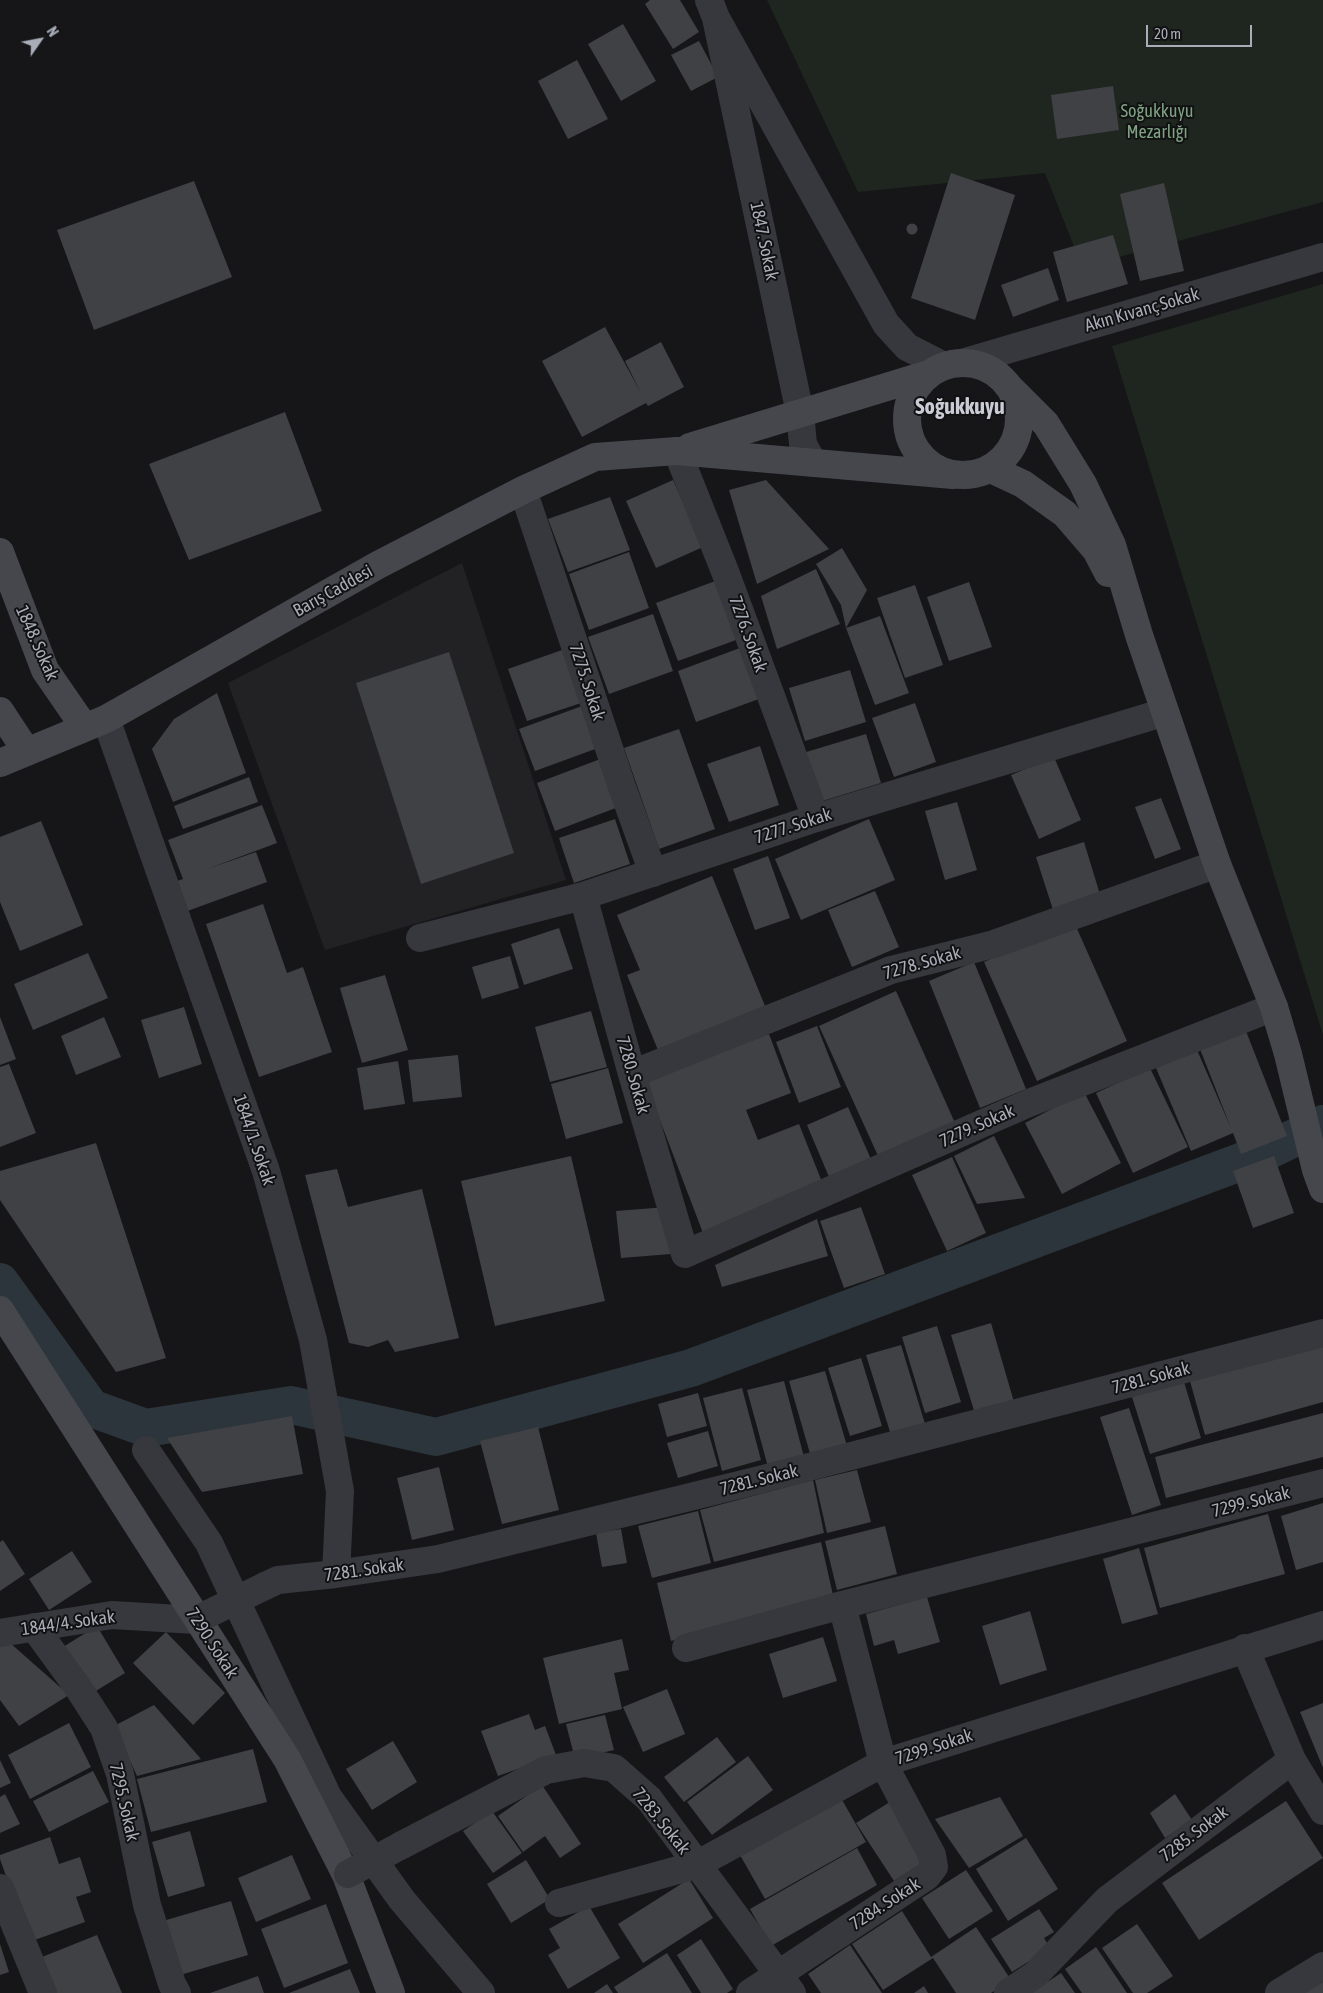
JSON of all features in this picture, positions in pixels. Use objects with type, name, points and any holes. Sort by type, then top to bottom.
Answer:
[{"type":"street","name":"1847. Sokak","points":[[712,9],[886,324],[907,347],[945,368]]},
{"type":"street","name":"1847. Sokak","points":[[712,9],[800,413],[803,444],[813,463]]},
{"type":"street","name":"Akın Kıvanç Sokak","points":[[945,368],[1323,257]]},
{"type":"street","points":[[676,451],[945,368],[980,365],[996,373],[1046,424],[1083,484],[1112,545],[1139,635],[1217,864],[1274,1007],[1320,1180]]},
{"type":"street","points":[[945,368],[917,387],[909,403],[906,421],[910,439],[920,456],[935,468],[953,475]]},
{"type":"street","points":[[676,451],[953,475],[972,475],[991,469],[1006,456],[1016,440],[1020,421],[1017,402],[1008,386]]},
{"type":"street","name":"Barış Caddesi","points":[[0,763],[96,724],[378,565],[523,490],[595,457],[676,451]]},
{"type":"street","name":"7276. Sokak","points":[[676,451],[726,574],[816,818]]},
{"type":"street","points":[[991,469],[1023,484],[1066,514],[1096,550],[1139,635]]},
{"type":"street","name":"7275. Sokak","points":[[523,490],[622,787],[653,873]]},
{"type":"street","name":"1848. Sokak","points":[[0,552],[45,670],[96,724]]},
{"type":"street","points":[[0,711],[27,752]]},
{"type":"street","name":"7277. Sokak","points":[[420,938],[583,896],[816,818],[1165,712]]},
{"type":"street","name":"1844/1. Sokak","points":[[96,724],[266,1171],[313,1340],[340,1491],[336,1574]]},
{"type":"street","name":"7278. Sokak","points":[[632,1074],[891,970],[994,944],[1217,864]]},
{"type":"street","name":"7280. Sokak","points":[[583,896],[632,1074],[685,1254]]},
{"type":"street","name":"7279. Sokak","points":[[685,1254],[1030,1103],[1274,1007]]},
{"type":"street","name":"7290. Sokak","points":[[0,1310],[202,1617],[287,1759],[347,1875],[391,1993]]},
{"type":"street","name":"7281. Sokak","points":[[202,1617],[278,1580],[336,1574],[438,1559],[762,1479],[1323,1333]]},
{"type":"street","points":[[146,1450],[209,1543],[328,1797],[402,1900],[481,1993]]},
{"type":"street","name":"7299. Sokak","points":[[686,1648],[842,1605],[1323,1484]]},
{"type":"street","name":"7284. Sokak","points":[[750,1993],[785,1983],[928,1876],[934,1867],[932,1855],[883,1763],[842,1605]]},
{"type":"street","name":"1844/4. Sokak","points":[[0,1633],[112,1615],[202,1617]]},
{"type":"street","name":"7299. Sokak","points":[[559,1903],[696,1865],[883,1763],[1323,1625]]},
{"type":"street","name":"7295. Sokak","points":[[34,1627],[77,1686],[104,1728],[120,1774],[147,1906],[172,1984],[177,1993]]},
{"type":"street","points":[[1245,1648],[1292,1760],[1323,1811]]},
{"type":"street","name":"7285. Sokak","points":[[1008,1993],[1036,1974],[1107,1900],[1292,1760]]},
{"type":"street","name":"7283. Sokak","points":[[347,1875],[546,1770],[584,1763],[614,1768],[649,1799],[785,1983]]},
{"type":"street","points":[[0,1888],[43,1993]]},
{"type":"street","points":[[1279,1993],[1323,1966]]},
{"type":"shaded area","points":[[462,563],[566,880],[325,950],[228,683]]},
{"type":"green space","name":"Soğukkuyu Mezarlığı","points":[[767,0],[1323,0],[1323,202],[1082,267],[1045,173],[858,192]]},
{"type":"green space","points":[[1323,284],[1323,1035],[1112,346]]},
{"type":"building","points":[[650,0],[680,0],[699,32],[673,49],[645,4]]},
{"type":"building","points":[[623,24],[656,81],[621,101],[588,44]]},
{"type":"building","points":[[699,41],[718,77],[691,91],[671,55]]},
{"type":"building","points":[[577,60],[608,119],[568,139],[538,81]]},
{"type":"building","points":[[1113,86],[1119,130],[1057,139],[1051,95]]},
{"type":"building","points":[[951,173],[1015,195],[975,320],[911,298]]},
{"type":"building","points":[[194,181],[232,277],[94,330],[57,230]]},
{"type":"building","points":[[1164,183],[1184,271],[1140,281],[1120,194]]},
{"type":"building","points":[[912,223],[918,229],[912,235],[906,229]]},
{"type":"building","points":[[1113,235],[1128,284],[1067,302],[1053,252]]},
{"type":"building","points":[[1048,268],[1059,300],[1013,317],[1001,285]]},
{"type":"building","points":[[605,327],[641,393],[625,361],[661,342],[684,387],[648,406],[646,403],[582,437],[542,361]]},
{"type":"building","points":[[285,412],[322,511],[189,560],[149,464]]},
{"type":"building","points":[[673,480],[703,547],[656,568],[626,501]]},
{"type":"building","points":[[766,480],[829,549],[757,584],[729,490]]},
{"type":"building","points":[[610,497],[630,550],[568,572],[548,519]]},
{"type":"building","points":[[842,548],[867,590],[846,628],[841,605],[816,564]]},
{"type":"building","points":[[629,552],[649,608],[589,630],[569,574]]},
{"type":"building","points":[[816,569],[840,624],[777,649],[761,596]]},
{"type":"building","points":[[718,580],[739,639],[678,661],[656,603]]},
{"type":"building","points":[[969,582],[992,647],[949,661],[927,597]]},
{"type":"building","points":[[915,585],[943,665],[905,678],[877,598]]},
{"type":"building","points":[[653,614],[673,671],[609,694],[588,637]]},
{"type":"building","points":[[880,616],[909,693],[875,705],[846,628]]},
{"type":"building","points":[[748,645],[767,696],[696,722],[678,671]]},
{"type":"building","points":[[562,650],[581,703],[527,721],[508,669]]},
{"type":"building","points":[[449,652],[514,853],[421,884],[356,683]]},
{"type":"building","points":[[850,670],[866,722],[805,741],[789,688]]},
{"type":"building","points":[[217,693],[246,773],[173,802],[152,749],[174,719]]},
{"type":"building","points":[[915,703],[936,762],[894,777],[872,718]]},
{"type":"building","points":[[582,706],[598,748],[535,771],[519,729]]},
{"type":"building","points":[[679,729],[715,829],[659,849],[624,748]]},
{"type":"building","points":[[866,734],[881,783],[819,802],[803,753]]},
{"type":"building","points":[[760,746],[779,805],[729,822],[707,764]]},
{"type":"building","points":[[1054,757],[1081,820],[1039,839],[1011,775]]},
{"type":"building","points":[[603,758],[621,806],[555,831],[537,783]]},
{"type":"building","points":[[249,777],[258,802],[183,829],[174,806]]},
{"type":"building","points":[[1161,798],[1181,849],[1155,859],[1135,807]]},
{"type":"building","points":[[957,802],[977,870],[945,880],[925,811]]},
{"type":"building","points":[[262,805],[277,843],[207,869],[256,852],[267,882],[182,913],[171,883],[183,879],[168,840]]},
{"type":"building","points":[[615,819],[630,864],[574,883],[559,838]]},
{"type":"building","points":[[869,819],[895,880],[801,920],[775,859]]},
{"type":"building","points":[[41,821],[83,925],[20,951],[0,902],[0,837]]},
{"type":"building","points":[[1084,842],[1102,901],[1055,916],[1036,857]]},
{"type":"building","points":[[768,856],[790,918],[755,930],[733,869]]},
{"type":"building","points":[[712,876],[765,1006],[658,1050],[627,975],[640,970],[617,915]]},
{"type":"building","points":[[875,891],[899,947],[852,967],[828,910]]},
{"type":"building","points":[[263,904],[287,973],[303,967],[332,1052],[259,1077],[206,924]]},
{"type":"building","points":[[1074,922],[1127,1041],[1037,1081],[984,962]]},
{"type":"building","points":[[559,928],[573,969],[524,985],[511,944]]},
{"type":"building","points":[[88,953],[108,998],[33,1030],[14,984]]},
{"type":"building","points":[[510,956],[519,988],[482,999],[472,967]]},
{"type":"building","points":[[974,962],[1026,1089],[980,1108],[929,981]]},
{"type":"building","points":[[385,975],[408,1050],[362,1063],[340,988]]},
{"type":"building","points":[[896,991],[955,1123],[879,1158],[819,1026]]},
{"type":"building","points":[[184,1007],[202,1064],[159,1078],[141,1020]]},
{"type":"building","points":[[591,1011],[607,1067],[550,1082],[535,1027]]},
{"type":"building","points":[[0,1017],[16,1059],[0,1065]]},
{"type":"building","points":[[104,1017],[121,1057],[76,1075],[61,1036]]},
{"type":"building","points":[[817,1026],[841,1087],[799,1103],[776,1042]]},
{"type":"building","points":[[1244,1026],[1287,1136],[1241,1154],[1233,1133],[1191,1151],[1156,1068],[1197,1050],[1231,1128],[1198,1044]]},
{"type":"building","points":[[769,1034],[791,1093],[746,1110],[758,1140],[799,1124],[824,1187],[703,1233],[645,1081]]},
{"type":"building","points":[[458,1055],[462,1097],[413,1102],[408,1060]]},
{"type":"building","points":[[398,1061],[405,1104],[364,1110],[357,1068]]},
{"type":"building","points":[[9,1064],[36,1133],[0,1147],[0,1067]]},
{"type":"building","points":[[608,1068],[623,1123],[566,1139],[551,1084]]},
{"type":"building","points":[[1150,1068],[1188,1147],[1133,1173],[1096,1093]]},
{"type":"building","points":[[1084,1092],[1121,1163],[1062,1194],[1025,1123]]},
{"type":"building","points":[[848,1107],[874,1166],[832,1184],[807,1125]]},
{"type":"building","points":[[994,1136],[1025,1198],[977,1204],[954,1156]]},
{"type":"building","points":[[96,1143],[166,1358],[116,1372],[0,1200],[0,1171]]},
{"type":"building","points":[[571,1156],[605,1301],[495,1326],[461,1181]]},
{"type":"building","points":[[1274,1156],[1294,1213],[1253,1228],[1233,1171]]},
{"type":"building","points":[[952,1157],[986,1233],[947,1251],[912,1175]]},
{"type":"building","points":[[337,1169],[348,1207],[422,1189],[459,1338],[395,1352],[388,1340],[368,1347],[349,1343],[305,1175]]},
{"type":"building","points":[[667,1207],[671,1254],[621,1258],[616,1211]]},
{"type":"building","points":[[861,1207],[885,1274],[844,1288],[820,1221]]},
{"type":"building","points":[[817,1219],[828,1256],[722,1287],[715,1265]]},
{"type":"building","points":[[991,1323],[1014,1402],[975,1414],[951,1335]]},
{"type":"building","points":[[937,1326],[961,1402],[925,1413],[902,1337]]},
{"type":"building","points":[[1323,1344],[1323,1402],[1205,1435],[1190,1381]]},
{"type":"building","points":[[901,1345],[925,1424],[891,1435],[866,1355]]},
{"type":"building","points":[[861,1358],[882,1426],[850,1436],[828,1368]]},
{"type":"building","points":[[825,1371],[847,1446],[811,1457],[789,1381]]},
{"type":"building","points":[[784,1381],[804,1457],[768,1467],[747,1390]]},
{"type":"building","points":[[1184,1382],[1201,1438],[1150,1454],[1132,1397]]},
{"type":"building","points":[[742,1388],[761,1460],[722,1471],[703,1398]]},
{"type":"building","points":[[698,1393],[707,1426],[667,1437],[658,1404]]},
{"type":"building","points":[[1129,1408],[1161,1505],[1132,1515],[1100,1417]]},
{"type":"building","points":[[1323,1413],[1323,1457],[1166,1498],[1155,1457]]},
{"type":"building","points":[[292,1416],[303,1474],[202,1492],[167,1438]]},
{"type":"building","points":[[538,1427],[559,1510],[502,1524],[480,1441]]},
{"type":"building","points":[[708,1431],[718,1466],[678,1478],[667,1443]]},
{"type":"building","points":[[439,1467],[454,1530],[412,1540],[397,1478]]},
{"type":"building","points":[[857,1470],[871,1522],[827,1533],[815,1480]]},
{"type":"building","points":[[813,1480],[824,1533],[714,1562],[700,1510]]},
{"type":"building","points":[[1323,1503],[1323,1562],[1296,1570],[1281,1516]]},
{"type":"building","points":[[698,1511],[711,1563],[652,1578],[638,1526]]},
{"type":"building","points":[[1268,1514],[1285,1574],[1160,1608],[1144,1548]]},
{"type":"building","points":[[885,1526],[897,1574],[837,1590],[825,1541]]},
{"type":"building","points":[[621,1529],[627,1563],[602,1567],[596,1533]]},
{"type":"building","points":[[3,1540],[25,1574],[0,1591],[0,1542]]},
{"type":"building","points":[[821,1542],[833,1595],[671,1641],[657,1583]]},
{"type":"building","points":[[1139,1548],[1158,1614],[1122,1624],[1103,1559]]},
{"type":"building","points":[[72,1551],[92,1582],[49,1610],[29,1579]]},
{"type":"building","points":[[927,1597],[940,1642],[898,1654],[894,1640],[874,1646],[866,1614]]},
{"type":"building","points":[[1030,1611],[1047,1670],[1000,1685],[982,1626]]},
{"type":"building","points":[[97,1626],[125,1673],[91,1694],[63,1647]]},
{"type":"building","points":[[166,1632],[225,1693],[193,1725],[133,1663]]},
{"type":"building","points":[[823,1637],[837,1681],[783,1698],[769,1654]]},
{"type":"building","points":[[622,1639],[629,1670],[614,1673],[622,1709],[559,1724],[543,1658]]},
{"type":"building","points":[[9,1642],[69,1695],[19,1726],[0,1700],[0,1644]]},
{"type":"building","points":[[667,1689],[685,1734],[643,1752],[623,1707]]},
{"type":"building","points":[[1323,1703],[1323,1768],[1300,1712]]},
{"type":"building","points":[[154,1705],[201,1759],[137,1776],[114,1726]]},
{"type":"building","points":[[529,1714],[535,1730],[545,1726],[556,1755],[498,1776],[481,1731]]},
{"type":"building","points":[[605,1715],[614,1750],[575,1759],[566,1724]]},
{"type":"building","points":[[69,1723],[91,1767],[30,1799],[8,1755]]},
{"type":"building","points":[[717,1737],[736,1762],[684,1802],[664,1777]]},
{"type":"building","points":[[393,1741],[417,1782],[372,1810],[346,1769]]},
{"type":"building","points":[[253,1749],[267,1802],[151,1832],[137,1779]]},
{"type":"building","points":[[748,1756],[773,1790],[712,1835],[687,1802]]},
{"type":"building","points":[[0,1760],[11,1783],[0,1788]]},
{"type":"building","points":[[93,1771],[109,1802],[49,1832],[33,1801]]},
{"type":"building","points":[[542,1785],[581,1844],[560,1858],[545,1836],[523,1852],[498,1816]]},
{"type":"building","points":[[5,1794],[20,1824],[0,1833],[0,1797]]},
{"type":"building","points":[[1175,1794],[1192,1820],[1165,1838],[1150,1813]]},
{"type":"building","points":[[1000,1797],[1023,1836],[969,1868],[935,1819]]},
{"type":"building","points":[[841,1798],[866,1842],[765,1899],[740,1855]]},
{"type":"building","points":[[1286,1801],[1323,1858],[1199,1940],[1162,1883]]},
{"type":"building","points":[[890,1802],[928,1859],[894,1881],[856,1823]]},
{"type":"building","points":[[492,1811],[522,1853],[493,1873],[463,1831]]},
{"type":"building","points":[[190,1831],[205,1886],[168,1897],[152,1842]]},
{"type":"building","points":[[50,1837],[59,1864],[80,1857],[91,1892],[76,1897],[85,1922],[29,1942],[0,1855]]},
{"type":"building","points":[[1026,1838],[1058,1889],[1008,1921],[976,1869]]},
{"type":"building","points":[[857,1848],[877,1885],[771,1946],[750,1909]]},
{"type":"building","points":[[292,1855],[311,1899],[256,1922],[238,1878]]},
{"type":"building","points":[[526,1860],[550,1899],[511,1923],[487,1884]]},
{"type":"building","points":[[966,1870],[993,1911],[949,1939],[922,1898]]},
{"type":"building","points":[[689,1879],[713,1918],[643,1963],[618,1924]]},
{"type":"building","points":[[231,1901],[248,1955],[180,1975],[163,1921]]},
{"type":"building","points":[[326,1904],[348,1963],[284,1988],[261,1929]]},
{"type":"building","points":[[589,1906],[620,1958],[568,1989],[548,1955],[560,1948],[549,1929]]},
{"type":"building","points":[[1039,1909],[1054,1932],[1044,1938],[1050,1948],[1012,1972],[991,1939]]},
{"type":"building","points":[[902,1911],[931,1957],[976,1927],[1011,1980],[991,1993],[956,1993],[933,1958],[883,1990],[852,1944]]},
{"type":"building","points":[[1137,1924],[1173,1976],[1147,1993],[1133,1993],[1102,1948]]},
{"type":"building","points":[[97,1935],[122,1993],[51,1993],[37,1959]]},
{"type":"building","points":[[701,1939],[733,1989],[727,1993],[701,1993],[677,1955]]},
{"type":"building","points":[[0,1944],[9,1972],[0,1975]]},
{"type":"building","points":[[850,1945],[882,1993],[821,1993],[808,1974]]},
{"type":"building","points":[[1096,1947],[1127,1993],[1082,1993],[1065,1969]]},
{"type":"building","points":[[667,1953],[692,1993],[618,1993],[614,1987]]},
{"type":"building","points":[[350,1969],[360,1993],[289,1993]]},
{"type":"building","points":[[1061,1973],[1075,1993],[1031,1993]]},
{"type":"building","points":[[258,1976],[264,1993],[210,1993]]},
{"type":"building","points":[[1323,1977],[1323,1993],[1299,1993]]},
{"type":"building","points":[[607,1984],[613,1993],[594,1993]]},
{"type":"building","points":[[924,1986],[928,1993],[914,1993]]},
{"type":"waterway","points":[[0,1282],[91,1408],[146,1428],[291,1405],[436,1437],[691,1368],[1259,1155],[1323,1124]]},
{"type":"district","name":"Soğukkuyu","points":[[960,407]]}]
